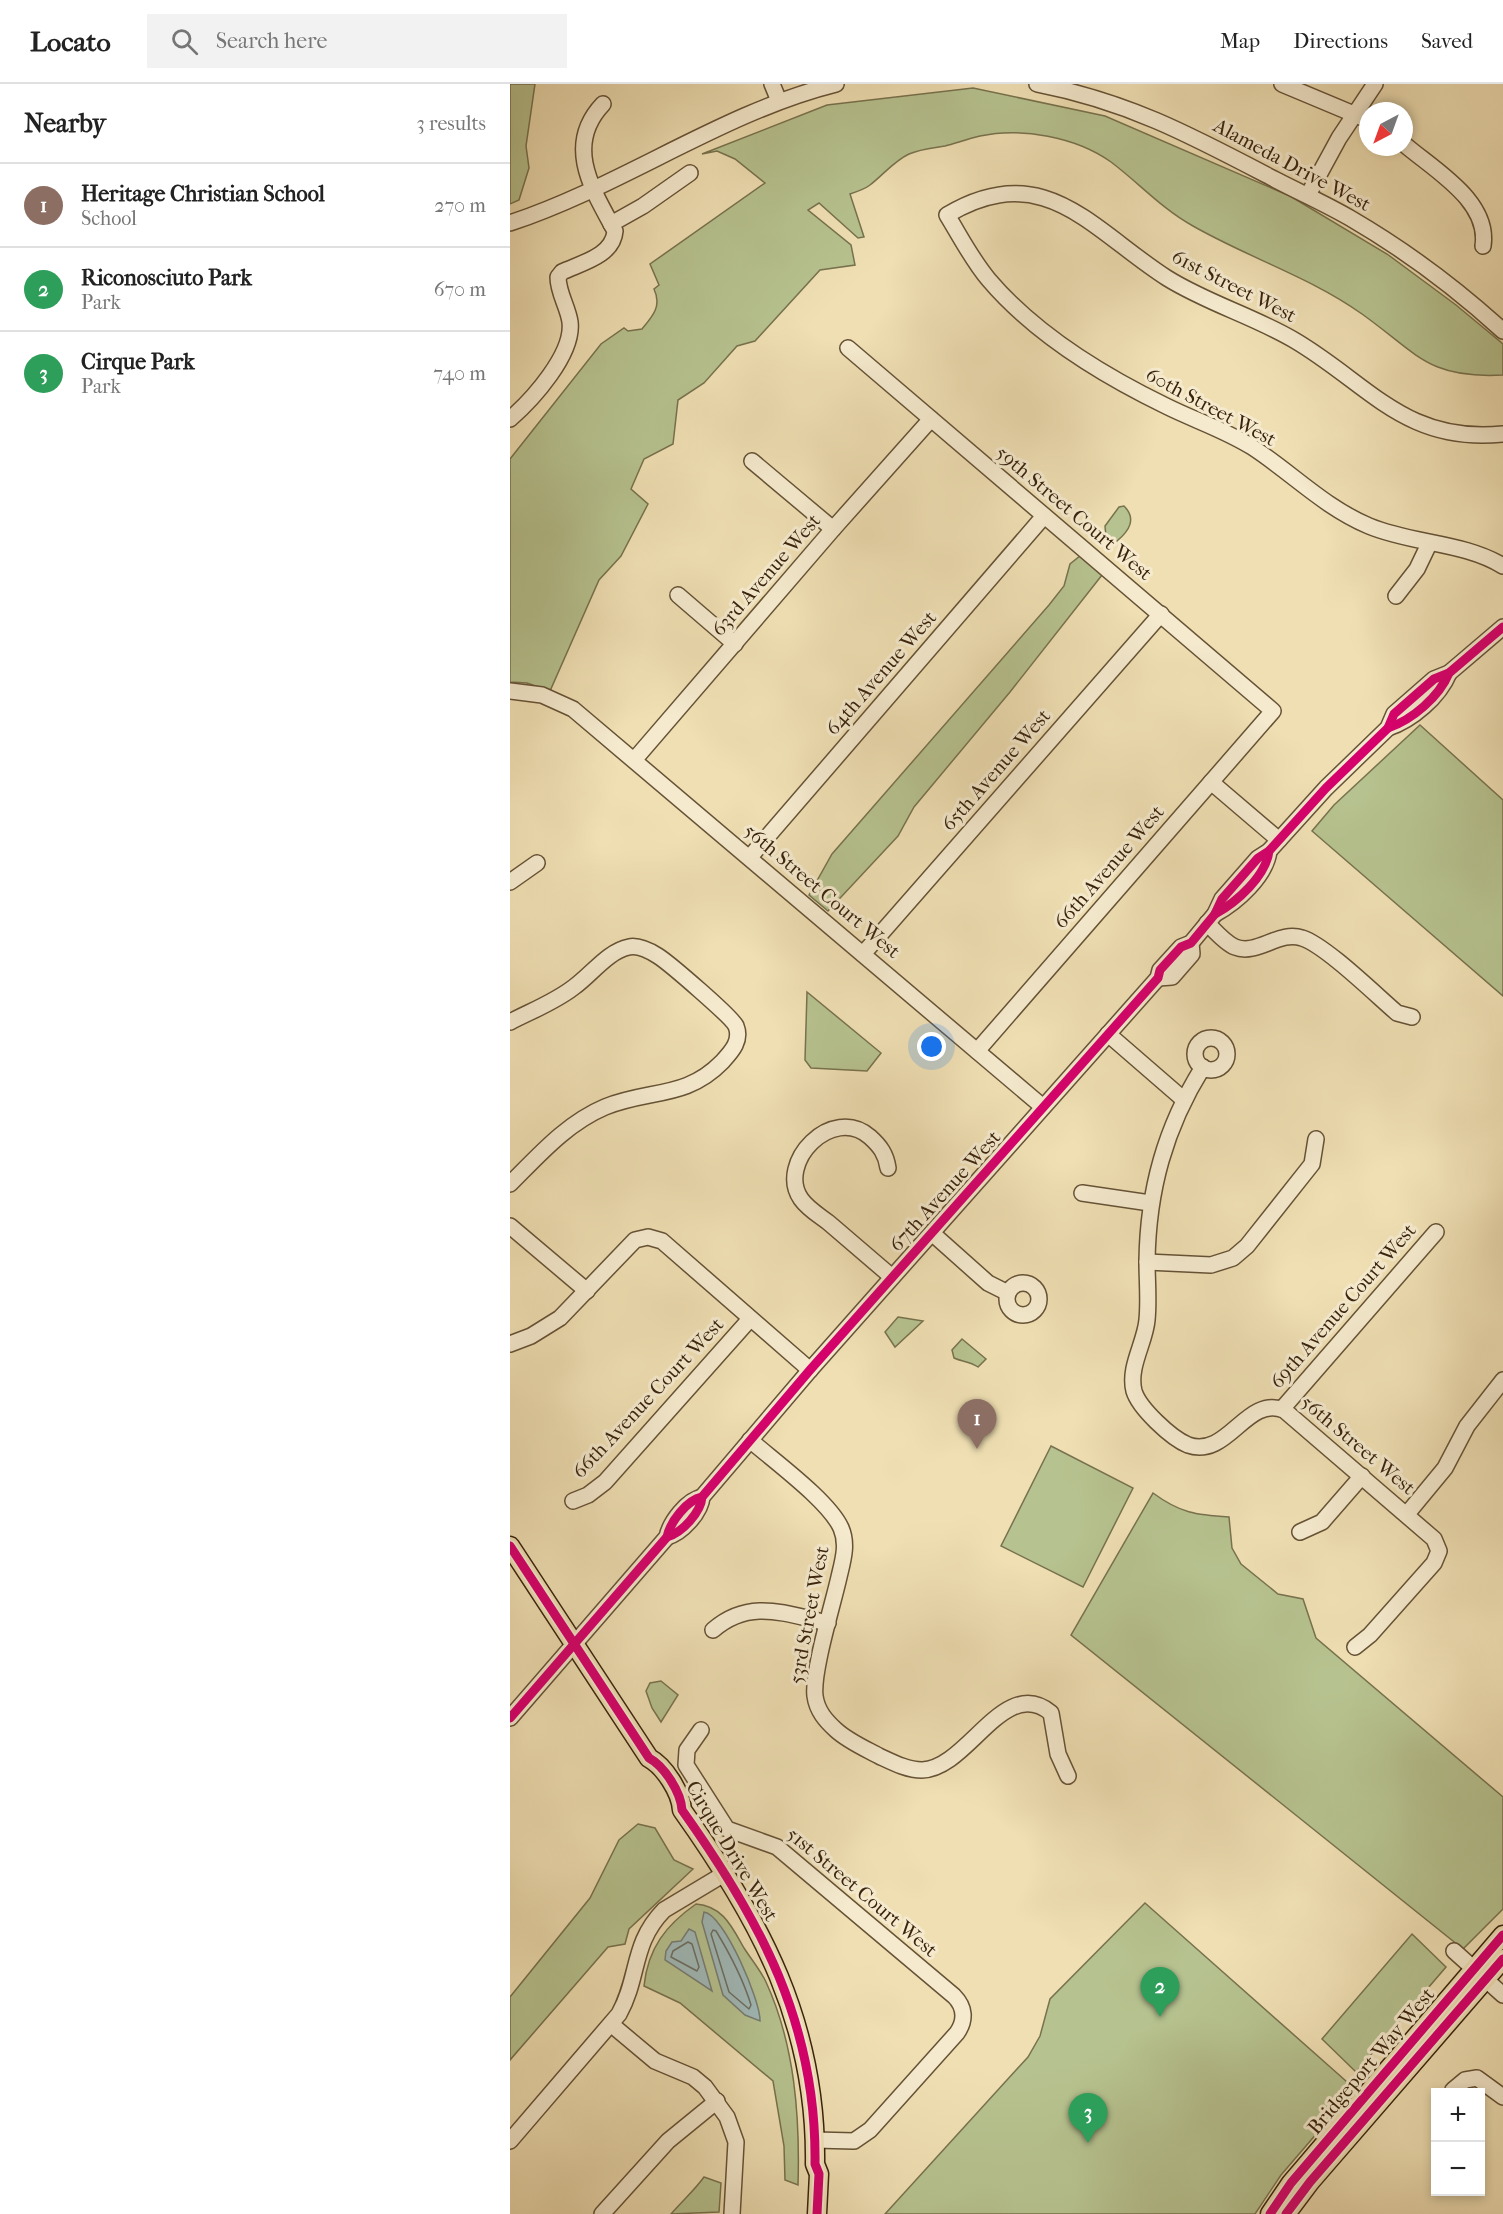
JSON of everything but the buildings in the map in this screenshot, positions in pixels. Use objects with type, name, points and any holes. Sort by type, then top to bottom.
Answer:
[{"type":"main road","name":"Cirque Drive West","points":[[510,1546],[649,1758],[648,1769],[673,1806],[682,1810],[724,1874],[758,1929],[785,1987],[784,1995],[798,2037],[804,2046],[811,2083],[815,2164],[819,2174],[817,2214]]},
{"type":"main road","name":"Bridgeport Way West","points":[[1286,2214],[1479,1974],[1503,1935]]},
{"type":"main road","name":"Bridgeport Way West","points":[[1270,2214],[1291,2183],[1479,1974],[1503,1959]]},
{"type":"main road","name":"Cirque Drive West","points":[[806,2214],[809,2175],[815,2164]]},
{"type":"street","points":[[772,84],[779,101]]},
{"type":"street","points":[[510,223],[593,190],[779,101],[836,84]]},
{"type":"street","name":"Alameda Drive West","points":[[1037,84],[1075,91],[1125,106],[1199,139],[1308,195],[1351,218],[1418,262],[1477,308],[1503,332]]},
{"type":"street","points":[[1282,84],[1359,117]]},
{"type":"street","points":[[1368,102],[1375,84]]},
{"type":"street","points":[[510,419],[530,400],[569,342],[570,325],[558,277],[562,272],[608,249],[614,237],[611,224],[593,190],[582,152],[588,123],[603,104]]},
{"type":"street","points":[[1308,195],[1359,121]]},
{"type":"street","points":[[1413,152],[1470,202],[1482,221],[1483,246]]},
{"type":"street","points":[[611,224],[643,206],[690,173]]},
{"type":"street","name":"61st Street West","points":[[947,215],[962,206],[995,195],[1024,194],[1056,201],[1082,214],[1124,248],[1173,281],[1285,335],[1322,357],[1399,414],[1432,428],[1454,433],[1503,434]]},
{"type":"street","name":"60th Street West","points":[[947,215],[990,281],[1022,311],[1075,353],[1132,389],[1251,447],[1317,498],[1345,514],[1391,535],[1464,550],[1503,566]]},
{"type":"street","name":"59th Street Court West","points":[[848,348],[1273,711]]},
{"type":"street","name":"63rd Avenue West","points":[[635,759],[931,419]]},
{"type":"street","points":[[752,461],[833,529]]},
{"type":"street","name":"64th Avenue West","points":[[750,857],[1044,516]]},
{"type":"street","points":[[1396,596],[1417,569],[1429,544]]},
{"type":"street","points":[[678,595],[735,644]]},
{"type":"street","name":"65th Avenue West","points":[[863,954],[1161,614]]},
{"type":"street","name":"67th Avenue West","points":[[510,1718],[667,1537],[669,1528],[694,1498],[702,1497],[810,1370],[1158,978],[1160,970],[1181,947],[1191,944],[1211,919],[1232,905],[1268,864],[1274,846],[1326,788],[1388,728],[1394,714],[1434,679],[1449,673],[1503,627]]},
{"type":"street","name":"56th Street Court West","points":[[510,691],[542,695],[573,709],[635,759],[1043,1107]]},
{"type":"street","name":"66th Avenue West","points":[[977,1051],[1273,711]]},
{"type":"street","points":[[1211,782],[1274,846]]},
{"type":"street","points":[[510,882],[537,863]]},
{"type":"street","points":[[1211,919],[1236,948],[1252,948],[1286,936],[1303,938],[1322,950],[1397,1013],[1412,1017]]},
{"type":"street","points":[[510,1022],[573,988],[620,950],[629,947],[641,948],[660,957],[732,1020],[738,1036],[734,1048],[711,1073],[698,1082],[668,1094],[633,1099],[594,1112],[560,1135],[510,1184]]},
{"type":"street","points":[[1108,1034],[1183,1099]]},
{"type":"street","points":[[1203,1067],[1183,1099],[1162,1152],[1150,1203],[1147,1322],[1133,1374],[1134,1391],[1145,1410],[1178,1439],[1186,1444],[1202,1447],[1216,1443],[1262,1409],[1270,1407],[1282,1409]]},
{"type":"street","points":[[888,1168],[882,1150],[871,1137],[857,1128],[840,1126],[824,1132],[800,1158],[796,1166],[794,1183],[805,1203],[892,1277]]},
{"type":"street","points":[[1147,1262],[1211,1265],[1233,1258],[1247,1246],[1312,1164],[1316,1139]]},
{"type":"street","points":[[1082,1193],[1150,1203]]},
{"type":"street","points":[[510,1226],[587,1291]]},
{"type":"street","name":"69th Avenue Court West","points":[[1282,1409],[1436,1232]]},
{"type":"street","points":[[933,1234],[988,1283],[1008,1293]]},
{"type":"street","points":[[510,1344],[551,1325],[587,1291],[630,1244],[648,1237],[662,1241],[810,1370]]},
{"type":"street","name":"66th Avenue Court West","points":[[573,1501],[588,1496],[604,1482],[750,1319]]},
{"type":"street","name":"56th Street West","points":[[1407,1514],[1445,1468],[1467,1426],[1503,1380]]},
{"type":"street","name":"56th Street West","points":[[1282,1409],[1407,1514],[1433,1538],[1439,1549],[1432,1566],[1370,1635],[1355,1647]]},
{"type":"street","name":"53rd Street West","points":[[750,1440],[820,1501],[840,1525],[845,1549],[828,1623],[815,1696],[822,1715],[843,1736],[906,1768],[928,1769],[960,1753],[991,1720],[1005,1711],[1035,1705],[1051,1713],[1059,1754],[1068,1776]]},
{"type":"street","points":[[1300,1532],[1322,1522],[1362,1476]]},
{"type":"street","points":[[713,1630],[728,1618],[748,1610],[778,1612],[828,1623]]},
{"type":"street","name":"51st Street Court West","points":[[700,1730],[689,1746],[685,1761],[693,1779],[725,1827],[735,1834],[766,1841],[782,1850],[954,1996],[963,2013],[963,2024],[957,2033],[876,2125],[854,2141],[815,2136]]},
{"type":"street","points":[[510,2141],[612,2025],[630,1991],[641,1942],[657,1918],[670,1906],[724,1874]]},
{"type":"street","points":[[1454,1951],[1503,1995]]},
{"type":"street","points":[[612,2025],[655,2061],[693,2077],[727,2116],[736,2142],[732,2214]]},
{"type":"street","points":[[1455,2088],[1464,2080],[1477,2078],[1503,2097]]},
{"type":"street","points":[[602,2214],[668,2141],[717,2102]]},
{"type":"green space","points":[[510,84],[535,84],[526,146],[529,168],[519,200],[510,204]]},
{"type":"green space","points":[[973,88],[1105,116],[1290,196],[1387,254],[1456,305],[1503,344],[1503,375],[1457,373],[1425,361],[1362,314],[1322,289],[1182,219],[1111,162],[1082,146],[1048,136],[1013,133],[980,136],[918,151],[898,160],[868,186],[850,194],[864,237],[858,238],[819,203],[808,210],[851,245],[855,265],[820,270],[755,341],[737,346],[704,383],[678,400],[673,444],[644,459],[631,489],[648,504],[621,556],[599,580],[550,691],[527,683],[510,682],[510,459],[601,344],[624,328],[628,331],[642,329],[650,320],[657,306],[654,289],[659,285],[650,264],[765,183],[735,159],[717,151],[702,154],[827,105]]},
{"type":"green space","points":[[1124,506],[1130,516],[1130,525],[1117,541],[1111,542],[1106,537],[1105,526],[1119,507]]},
{"type":"green space","points":[[1080,556],[1102,575],[1010,692],[914,807],[898,836],[828,911],[809,895],[832,854],[1049,605],[1064,586],[1070,564]]},
{"type":"green space","points":[[1420,725],[1503,800],[1503,996],[1312,831],[1334,805]]},
{"type":"green space","points":[[807,992],[881,1053],[867,1071],[811,1068],[805,1060]]},
{"type":"green space","points":[[898,1317],[923,1321],[895,1347],[885,1332]]},
{"type":"green space","points":[[962,1339],[986,1359],[978,1367],[954,1358],[952,1350]]},
{"type":"green space","points":[[1051,1446],[1133,1488],[1083,1587],[1001,1546]]},
{"type":"green space","points":[[1153,1493],[1189,1512],[1229,1517],[1232,1548],[1241,1564],[1278,1594],[1303,1599],[1316,1638],[1503,1797],[1503,1909],[1463,1949],[1071,1635]]},
{"type":"green space","points":[[661,1681],[678,1695],[661,1722],[652,1708],[646,1691],[650,1683]]},
{"type":"green space","points":[[638,1824],[655,1828],[674,1860],[693,1869],[629,1929],[625,1944],[608,1947],[510,2060],[510,1997],[590,1898],[619,1840]]},
{"type":"green space","points":[[1145,1903],[1355,2089],[1281,2175],[1255,2214],[885,2214],[1028,2057],[1040,2036],[1050,1999]]},
{"type":"green space","points":[[696,1904],[720,1913],[731,1925],[764,1978],[776,2006],[784,2031],[794,2082],[798,2133],[798,2185],[785,2180],[784,2146],[773,2081],[680,2003],[644,1986],[650,1960],[660,1939],[676,1920]]},
{"type":"green space","points":[[1412,1934],[1446,1967],[1356,2072],[1322,2039]]},
{"type":"green space","points":[[704,2177],[721,2183],[719,2212],[671,2214],[696,2187]]},
{"type":"water","points":[[704,1912],[712,1916],[731,1942],[748,1979],[760,2021],[745,2015],[723,1995],[702,1922]]},
{"type":"water","points":[[689,1929],[695,1932],[712,1991],[665,1960],[666,1951],[672,1942],[681,1941]]},
{"type":"cycle path","points":[[667,1537],[679,1531],[690,1521],[702,1497],[810,1370],[1158,978],[1160,970],[1181,947],[1191,943],[1215,914],[1222,899],[1258,858],[1269,851],[1326,788],[1388,728],[1394,714],[1434,679],[1449,673],[1503,627]]},
{"type":"cycle path","points":[[1388,728],[1406,719],[1432,699],[1449,673]]},
{"type":"cycle path","points":[[1215,914],[1232,903],[1256,879],[1267,860],[1269,851]]},
{"type":"cycle path","points":[[510,1718],[667,1537],[680,1512],[691,1502],[702,1497]]},
{"type":"cycle path","points":[[510,1546],[649,1758],[671,1780],[679,1795],[682,1810],[736,1893],[779,1976],[795,2020],[806,2066],[813,2113],[815,2164],[819,2174],[817,2214]]},
{"type":"cycle path","points":[[1270,2214],[1291,2183],[1503,1935]]},
{"type":"cycle path","points":[[1286,2214],[1310,2182],[1503,1959]]},
{"type":"place","name":"Heritage Christian School","points":[[977,1449]]},
{"type":"place","name":"Riconosciuto Park","points":[[1160,2017]]},
{"type":"place","name":"Cirque Park","points":[[1088,2143]]}]
